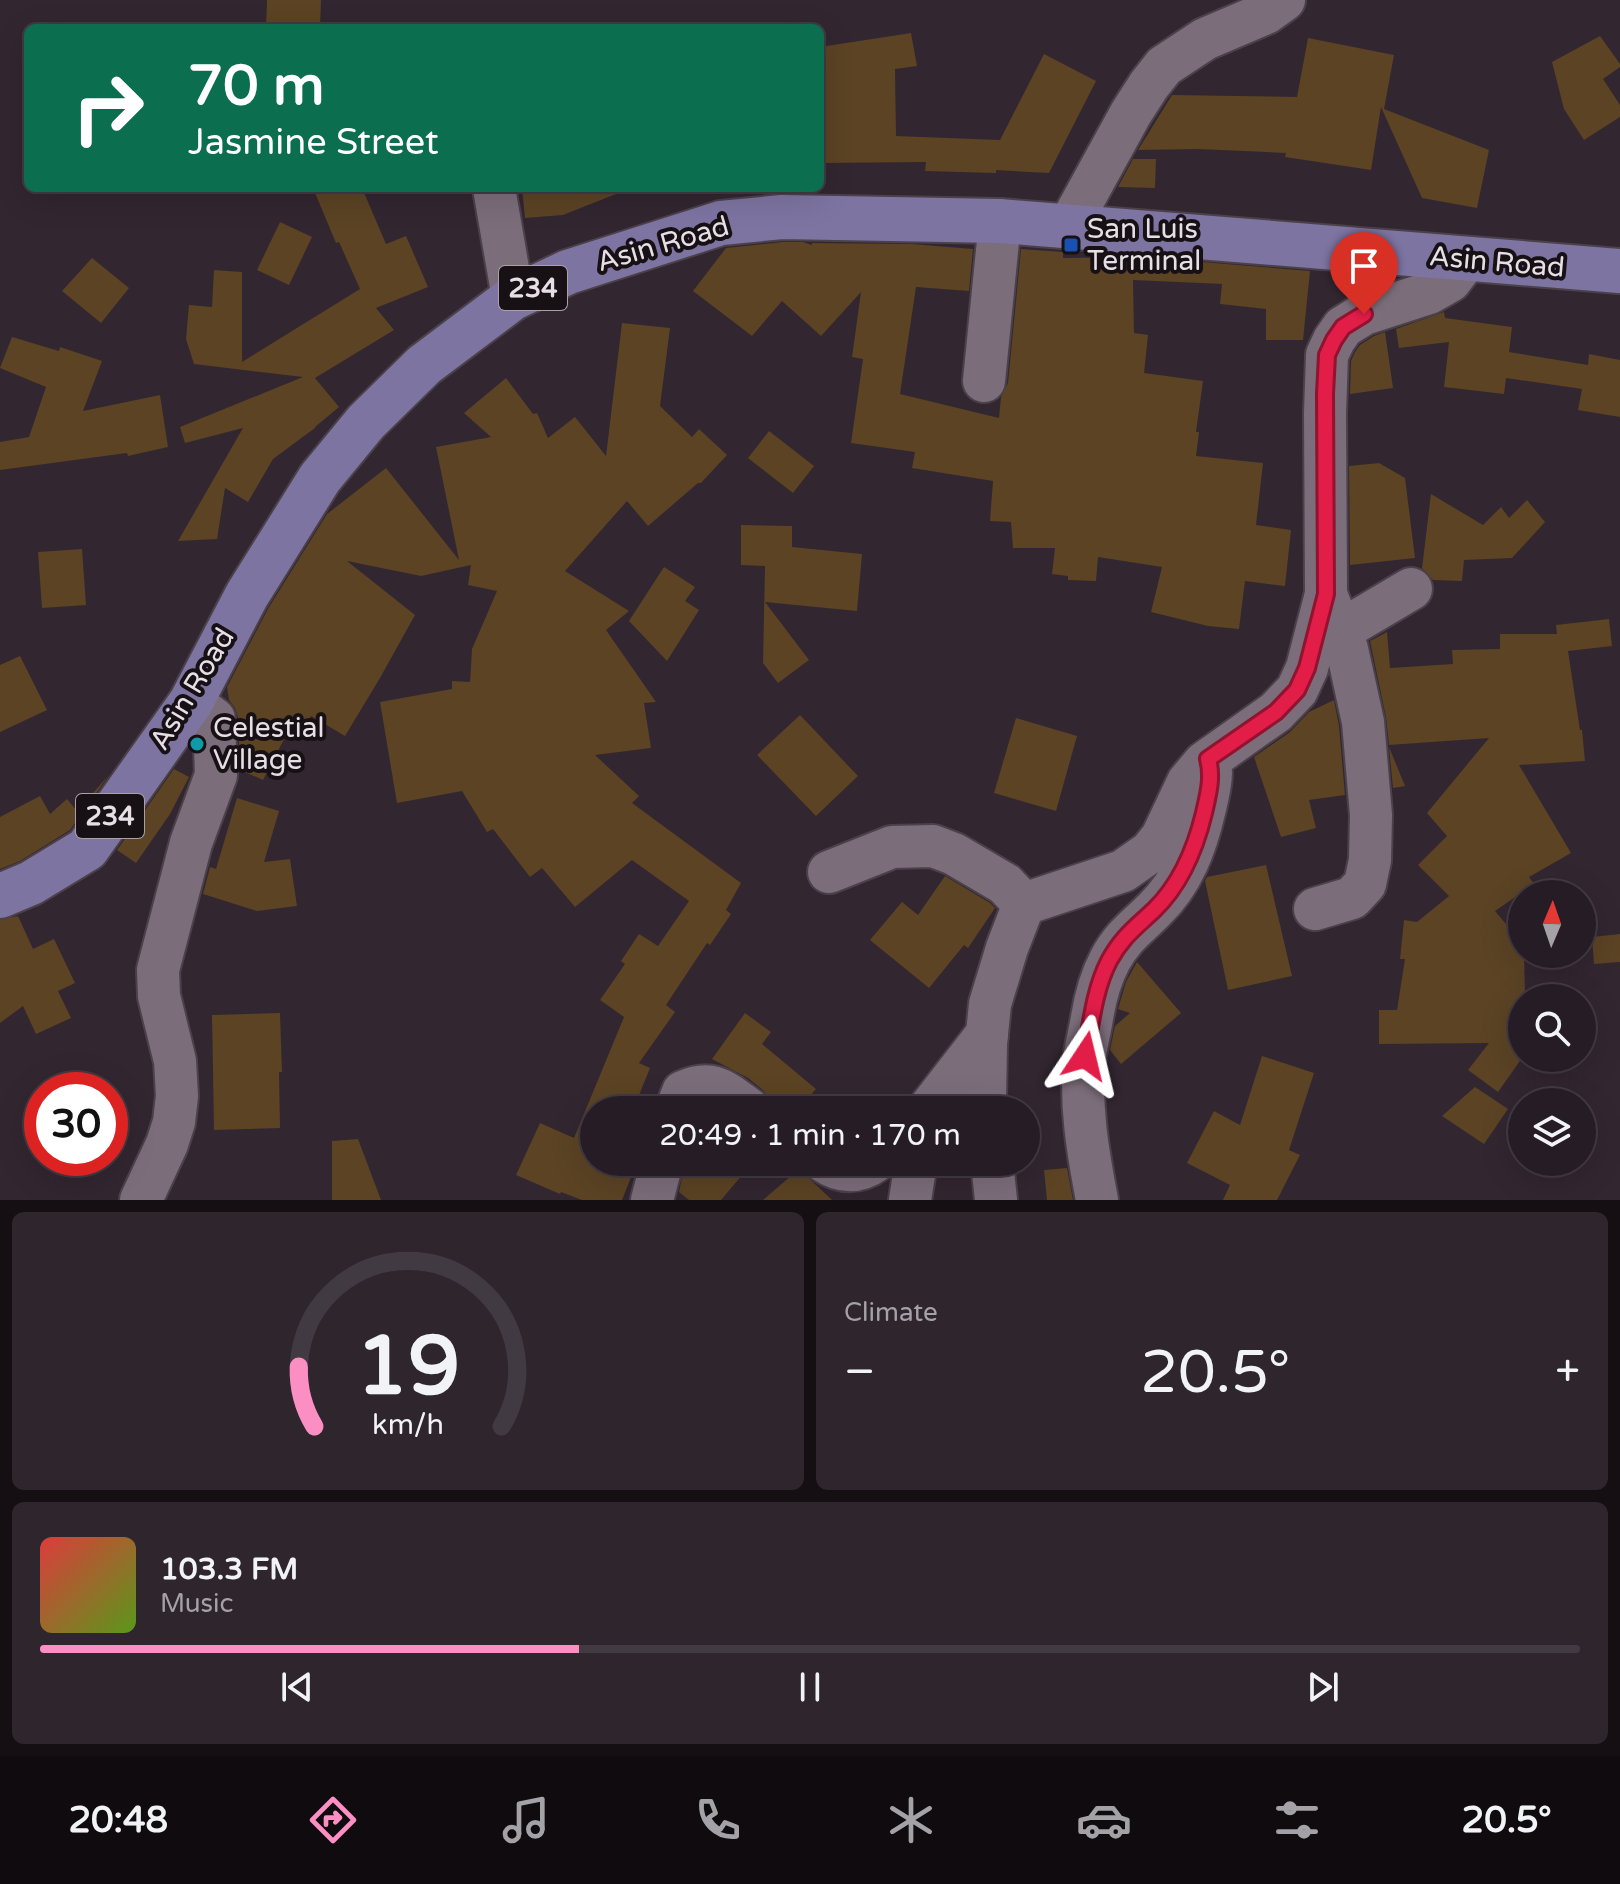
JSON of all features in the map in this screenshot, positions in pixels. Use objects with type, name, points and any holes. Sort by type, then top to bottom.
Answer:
[{"type":"main road","name":"Asin Road","points":[[0,896],[31,883],[87,849],[191,702],[247,595],[320,478],[366,422],[424,365],[513,298],[568,272],[721,223],[782,217],[1000,221],[1620,271]]},
{"type":"street","points":[[1069,226],[1131,113],[1164,66],[1205,39],[1266,13],[1284,0]]},
{"type":"street","points":[[495,192],[513,298]]},
{"type":"street","points":[[984,381],[1000,221]]},
{"type":"street","points":[[1315,909],[1352,898],[1365,884],[1370,860],[1371,815],[1363,722],[1347,649],[1333,613],[1325,388],[1327,355],[1343,327],[1364,314],[1429,293],[1450,281],[1466,260]]},
{"type":"street","points":[[1024,904],[1123,871],[1150,852],[1162,837],[1188,782],[1208,759],[1276,712],[1297,690],[1333,613],[1411,589]]},
{"type":"street","points":[[141,1200],[167,1144],[177,1096],[175,1061],[159,996],[158,970],[191,843],[216,775],[214,719],[191,702]]},
{"type":"street","points":[[1097,1200],[1088,1152],[1085,1099],[1085,1056],[1095,1002],[1109,962],[1128,932],[1155,909],[1180,880],[1202,820],[1211,775],[1208,759]]},
{"type":"street","points":[[829,872],[892,847],[933,846],[954,854],[1005,884],[1024,904]]},
{"type":"street","points":[[985,1096],[990,1004],[1024,904]]},
{"type":"street","points":[[939,1096],[987,1034]]},
{"type":"street","points":[[681,1096],[694,1087],[710,1085],[730,1096]]},
{"type":"street","points":[[652,1200],[658,1176]]},
{"type":"street","points":[[910,1200],[914,1176]]},
{"type":"street","points":[[993,1176],[996,1200]]},
{"type":"building","points":[[267,0],[321,0],[320,24],[266,24]]},
{"type":"building","points":[[911,33],[917,66],[895,69],[896,136],[1000,140],[1044,54],[1096,81],[1049,173],[925,171],[926,162],[824,163],[824,46]]},
{"type":"building","points":[[1600,36],[1620,64],[1603,79],[1620,105],[1620,117],[1584,140],[1564,109],[1552,62]]},
{"type":"building","points":[[1308,38],[1394,55],[1384,109],[1489,150],[1477,208],[1422,198],[1381,107],[1371,170],[1285,157],[1286,153],[1138,150],[1172,95],[1297,97]]},
{"type":"building","points":[[1133,159],[1156,159],[1155,188],[1118,187]]},
{"type":"building","points":[[315,192],[364,192],[386,244],[406,236],[428,287],[376,308],[394,330],[315,378],[339,407],[273,459],[248,502],[225,488],[217,539],[178,541],[243,428],[185,443],[180,427],[303,377],[194,364],[186,339],[189,305],[212,307],[214,270],[242,272],[242,362],[360,289],[339,242],[336,243]]},
{"type":"building","points":[[522,192],[621,192],[563,215],[525,218]]},
{"type":"building","points":[[280,222],[312,237],[289,285],[257,270]]},
{"type":"building","points":[[783,242],[812,245],[912,244],[973,249],[969,291],[916,287],[900,394],[999,418],[1001,397],[1008,383],[1021,249],[1063,252],[1063,258],[1140,257],[1310,271],[1303,340],[1266,340],[1266,309],[1220,304],[1222,284],[1133,280],[1134,333],[1148,335],[1144,373],[1203,381],[1196,456],[1263,463],[1256,525],[1291,530],[1285,586],[1245,581],[1239,629],[1208,626],[1151,612],[1162,567],[1098,557],[1096,581],[1068,580],[1068,576],[1052,574],[1055,548],[1013,548],[1011,522],[990,521],[993,481],[912,468],[915,452],[851,443],[863,359],[852,357],[861,292],[821,336],[782,301],[752,336],[693,291],[726,248]]},
{"type":"building","points":[[92,258],[129,288],[101,323],[62,291]]},
{"type":"building","points":[[1444,312],[1445,318],[1512,327],[1509,352],[1588,365],[1589,354],[1620,360],[1620,417],[1578,410],[1582,389],[1506,378],[1504,394],[1444,387],[1449,342],[1399,348],[1396,329]]},
{"type":"building","points":[[622,323],[670,328],[660,406],[692,437],[699,429],[727,455],[701,483],[648,526],[627,501],[565,571],[629,611],[606,630],[656,702],[644,703],[651,748],[595,755],[639,796],[632,803],[741,883],[726,910],[731,914],[710,945],[707,943],[666,1005],[675,1012],[639,1063],[650,1068],[639,1096],[591,1096],[624,1017],[600,1000],[625,964],[621,961],[639,934],[658,946],[689,901],[632,860],[575,907],[542,868],[530,877],[493,829],[487,832],[462,791],[397,803],[380,702],[452,689],[452,681],[470,682],[472,649],[497,591],[468,585],[471,565],[421,576],[347,561],[415,615],[345,736],[311,716],[307,722],[297,714],[263,780],[240,770],[238,718],[229,700],[227,687],[269,607],[327,514],[386,468],[459,560],[436,447],[491,437],[464,413],[506,378],[533,414],[537,413],[548,438],[575,417],[606,456]]},
{"type":"building","points":[[1385,332],[1393,388],[1350,394],[1351,361],[1355,352],[1360,345]]},
{"type":"building","points":[[12,337],[59,351],[60,347],[102,361],[83,411],[160,395],[168,447],[128,456],[127,453],[0,470],[0,442],[29,437],[46,387],[0,368]]},
{"type":"building","points":[[769,431],[814,466],[793,493],[748,458]]},
{"type":"building","points":[[1379,463],[1405,478],[1415,558],[1350,565],[1349,466]]},
{"type":"building","points":[[1431,494],[1483,525],[1501,507],[1509,518],[1527,500],[1545,522],[1512,558],[1464,560],[1462,581],[1433,580],[1422,568]]},
{"type":"building","points":[[741,525],[792,526],[792,547],[862,554],[857,611],[765,602],[809,660],[778,683],[763,663],[765,566],[741,565]]},
{"type":"building","points":[[82,549],[86,605],[42,608],[38,552]]},
{"type":"building","points":[[664,567],[695,587],[685,601],[699,610],[667,661],[629,621]]},
{"type":"building","points":[[1609,619],[1612,646],[1568,651],[1585,761],[1519,765],[1571,853],[1529,877],[1531,880],[1508,880],[1508,902],[1495,911],[1508,926],[1508,968],[1524,968],[1525,984],[1508,984],[1508,1072],[1512,1072],[1498,1092],[1468,1070],[1489,1043],[1379,1044],[1379,1010],[1397,1010],[1405,959],[1400,959],[1404,920],[1417,922],[1449,896],[1418,865],[1447,836],[1427,813],[1489,738],[1389,745],[1370,641],[1387,632],[1390,668],[1453,664],[1452,650],[1500,649],[1500,634],[1557,634],[1556,625]]},
{"type":"building","points":[[20,656],[47,710],[0,732],[0,665]]},
{"type":"building","points":[[1334,700],[1345,795],[1309,800],[1316,828],[1281,837],[1254,757],[1290,732],[1309,712]]},
{"type":"building","points":[[800,715],[858,776],[816,816],[757,755]]},
{"type":"building","points":[[1016,718],[1077,736],[1056,811],[994,793]]},
{"type":"building","points":[[1389,747],[1405,786],[1393,788]]},
{"type":"building","points":[[174,769],[189,777],[170,814],[136,863],[117,850]]},
{"type":"building","points":[[109,775],[70,830],[20,861],[0,869],[0,817],[40,796],[50,814],[67,799],[77,811]]},
{"type":"building","points":[[237,798],[279,811],[264,862],[290,859],[297,906],[257,911],[203,894],[210,867],[216,869]]},
{"type":"building","points":[[1266,865],[1292,976],[1228,990],[1205,881],[1207,877]]},
{"type":"building","points":[[945,876],[995,908],[968,948],[964,945],[929,988],[870,940],[902,902],[918,915]]},
{"type":"building","points":[[18,916],[33,949],[54,939],[75,983],[58,991],[71,1018],[36,1034],[23,1006],[0,1023],[0,920]]},
{"type":"building","points":[[1620,934],[1620,962],[1596,964],[1596,937]]},
{"type":"building","points":[[1137,962],[1181,1013],[1121,1064],[1110,1050],[1115,1026],[1130,1013],[1118,1009],[1126,982]]},
{"type":"building","points":[[280,1013],[280,1128],[214,1130],[212,1015]]},
{"type":"building","points":[[745,1013],[771,1032],[762,1044],[816,1089],[810,1096],[767,1096],[748,1078],[712,1059]]},
{"type":"building","points":[[1262,1056],[1314,1073],[1289,1150],[1300,1155],[1277,1200],[1223,1200],[1230,1185],[1187,1163],[1214,1111],[1240,1125]]},
{"type":"building","points":[[1475,1087],[1508,1109],[1484,1144],[1442,1116]]},
{"type":"building","points":[[540,1123],[574,1138],[580,1123],[580,1176],[631,1176],[622,1200],[582,1200],[516,1175]]},
{"type":"building","points":[[358,1139],[381,1200],[332,1200],[332,1141]]},
{"type":"building","points":[[1067,1168],[1073,1200],[1047,1200],[1044,1170]]},
{"type":"building","points":[[682,1176],[741,1176],[721,1200],[689,1200],[679,1192]]},
{"type":"building","points":[[791,1176],[806,1176],[832,1200],[763,1200]]},
{"type":"place","name":"San Luis Terminal","points":[[1071,245]]},
{"type":"place","name":"Celestial Village","points":[[197,744]]},
{"type":"route","points":[[1085,1056],[1095,1002],[1109,962],[1128,932],[1155,909],[1180,880],[1193,851],[1210,783],[1208,759],[1276,712],[1297,690],[1307,668],[1326,594],[1327,355],[1343,327],[1364,314]]}]
